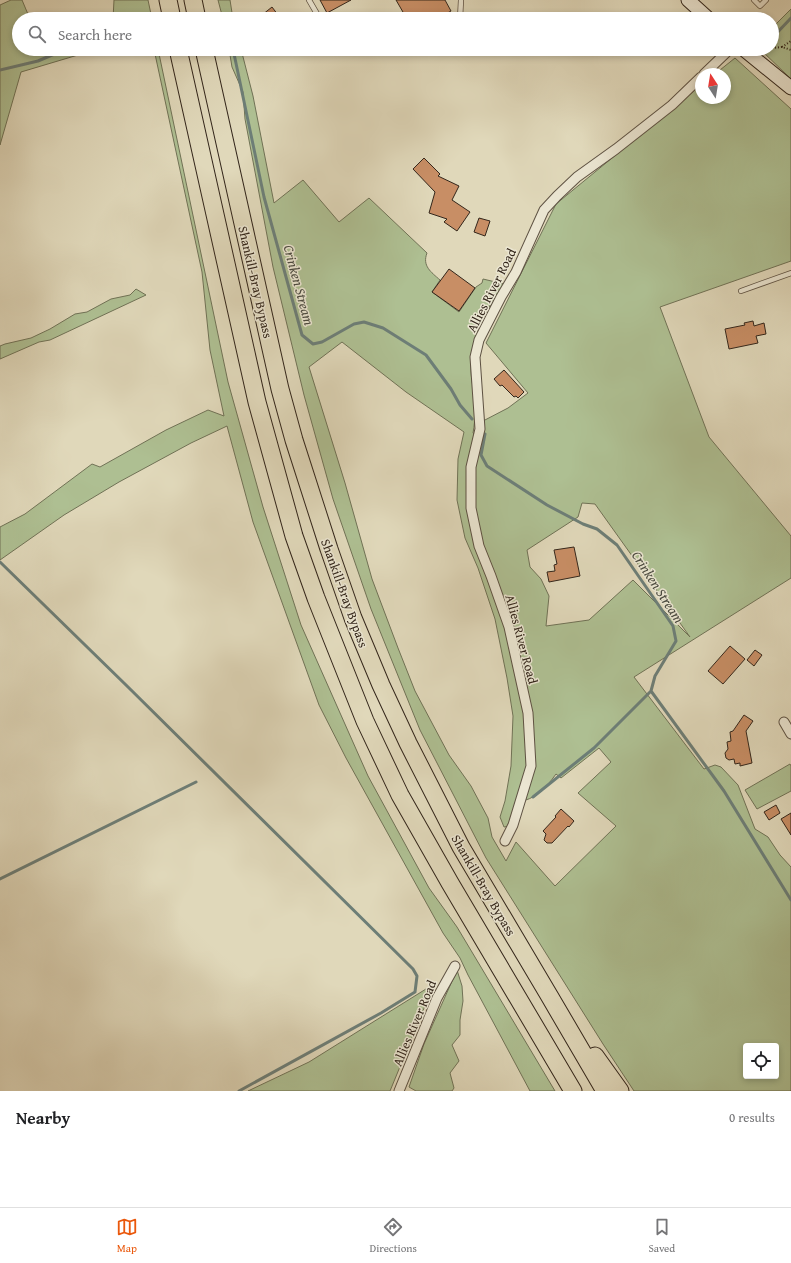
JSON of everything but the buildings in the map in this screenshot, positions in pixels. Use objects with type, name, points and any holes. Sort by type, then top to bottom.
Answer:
[{"type":"highway","points":[[168,0],[171,12]]},
{"type":"highway","points":[[193,0],[196,12]]},
{"type":"highway","name":"Shankill-Bray Bypass","points":[[180,56],[257,402],[294,536],[316,598],[365,721],[400,795],[552,1058],[573,1091]]},
{"type":"highway","name":"Shankill-Bray Bypass","points":[[206,56],[280,389],[294,440],[353,618],[378,679],[460,847],[550,996],[605,1091]]},
{"type":"highway","points":[[550,996],[620,1091]]},
{"type":"highway","points":[[552,1058],[568,1091]]},
{"type":"main road","points":[[688,0],[701,12]]},
{"type":"main road","points":[[752,56],[791,88]]},
{"type":"street","points":[[710,68],[723,56]]},
{"type":"street","name":"Allies River Road","points":[[506,841],[513,825],[531,766],[528,713],[509,627],[479,546],[470,508],[471,467],[480,429],[475,357],[479,340],[501,297],[516,272],[544,210],[577,177],[616,149],[672,105],[695,83]]},
{"type":"street","points":[[784,722],[791,734]]},
{"type":"street","name":"Allies River Road","points":[[399,1091],[437,998],[455,966]]},
{"type":"lane","points":[[309,0],[316,12]]},
{"type":"lane","points":[[460,12],[461,0]]},
{"type":"lane","points":[[754,0],[760,6],[766,0]]},
{"type":"lane","points":[[741,291],[791,273]]},
{"type":"path","points":[[782,47],[791,41]]},
{"type":"path","points":[[779,47],[791,50]]},
{"type":"green space","points":[[11,0],[22,0],[27,12],[12,12],[12,56],[75,56],[21,72],[0,145],[0,5]]},
{"type":"green space","points":[[114,0],[148,0],[151,12],[113,12]]},
{"type":"green space","points":[[218,0],[230,0],[232,12],[221,12]]},
{"type":"green space","points":[[791,9],[791,79],[767,56],[779,56],[779,21]]},
{"type":"green space","points":[[155,56],[159,56],[228,382],[263,507],[301,625],[368,776],[429,888],[457,927],[555,1091],[530,1091],[460,958],[443,933],[346,758],[319,705],[253,522],[227,426],[191,443],[119,482],[64,515],[0,560],[0,527],[25,514],[92,464],[100,467],[166,430],[208,410],[224,416],[210,350],[202,272]]},
{"type":"green space","points":[[230,56],[243,56],[253,96],[274,203],[303,180],[339,222],[369,198],[427,253],[426,262],[428,268],[440,280],[432,292],[459,312],[476,287],[482,283],[483,279],[504,284],[480,325],[471,359],[471,377],[475,410],[473,433],[480,439],[483,421],[508,408],[528,393],[486,343],[556,204],[695,90],[695,104],[731,104],[731,68],[722,68],[735,58],[791,109],[791,261],[660,307],[709,437],[791,536],[791,578],[634,677],[704,769],[715,765],[721,767],[738,785],[755,829],[768,837],[780,855],[791,867],[790,1091],[634,1091],[486,858],[420,730],[371,609],[333,499],[304,395],[273,267],[245,119],[243,92],[232,67]],"holes":[[[342,342],[406,392],[464,432],[458,459],[457,500],[465,538],[478,568],[495,619],[513,716],[511,766],[505,801],[500,817],[504,827],[510,826],[517,802],[535,796],[556,774],[561,778],[599,748],[611,762],[578,793],[616,826],[555,886],[516,842],[506,861],[492,837],[488,818],[471,786],[449,755],[415,691],[372,579],[345,483],[309,367]],[[582,503],[595,504],[690,637],[633,580],[589,620],[546,626],[549,596],[541,579],[530,567],[527,550],[578,517]]]},
{"type":"green space","points":[[136,289],[146,295],[50,340],[39,342],[0,359],[0,346],[31,338],[75,314],[87,312],[111,299],[130,295]]},
{"type":"green space","points":[[790,764],[791,791],[757,809],[745,790]]},
{"type":"green space","points":[[457,970],[462,986],[463,1001],[460,1020],[460,1035],[452,1045],[459,1061],[450,1073],[454,1088],[452,1091],[416,1091],[409,1087],[424,1044]]},
{"type":"green space","points":[[434,984],[390,1091],[248,1091],[309,1062]]},
{"type":"waterway","points":[[779,31],[791,18]]},
{"type":"waterway","name":"Crinken Stream","points":[[0,70],[38,61],[50,56]]},
{"type":"waterway","name":"Crinken Stream","points":[[234,56],[264,197],[302,335],[313,344],[322,342],[354,324],[364,322],[383,328],[426,355],[451,389],[460,405],[472,419]]},
{"type":"waterway","name":"Crinken Stream","points":[[485,434],[481,455],[487,466],[547,505],[583,524],[597,529],[617,545],[673,626],[676,641],[655,676],[651,691],[724,791],[791,900]]},
{"type":"waterway","points":[[0,562],[413,969],[417,976],[415,992],[381,1013],[239,1091]]},
{"type":"waterway","points":[[533,797],[594,748],[651,691]]},
{"type":"waterway","points":[[0,879],[196,782]]}]
